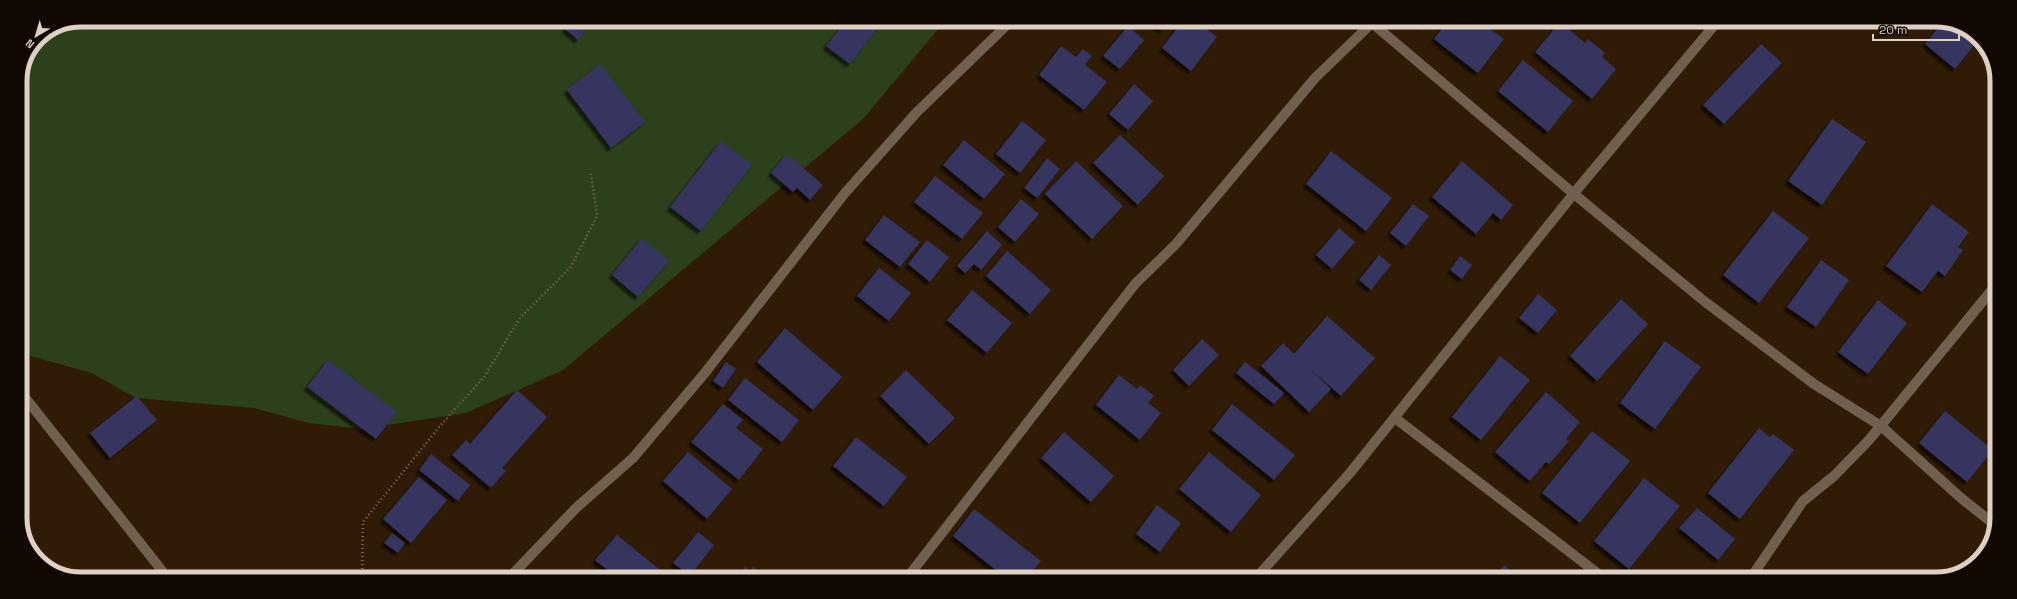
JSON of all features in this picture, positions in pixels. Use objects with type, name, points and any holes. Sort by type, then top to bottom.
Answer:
[{"type":"street","points":[[515,572],[576,508],[633,458],[704,374],[782,271],[845,193],[917,112],[1005,27]]},
{"type":"street","points":[[912,572],[1135,284],[1176,244],[1315,78],[1368,27]]},
{"type":"street","points":[[1379,27],[1574,194],[1704,301],[1814,384],[1881,426],[1961,498],[1990,521]]},
{"type":"street","points":[[1261,572],[1350,473],[1574,194],[1713,27]]},
{"type":"street","points":[[1755,572],[1803,500],[1834,476],[1881,426],[1990,292]]},
{"type":"street","points":[[27,401],[163,572]]},
{"type":"street","points":[[1395,418],[1596,572]]},
{"type":"path","points":[[362,572],[363,522],[440,426],[484,377],[520,318],[570,268],[597,216],[591,174]]},
{"type":"green space","points":[[82,27],[940,27],[863,119],[563,370],[466,413],[361,429],[309,423],[254,408],[136,398],[92,373],[27,355],[28,71],[34,56],[56,56],[56,34],[61,31]]},
{"type":"building","points":[[567,27],[579,27],[585,32],[578,40],[565,29]]},
{"type":"building","points":[[841,27],[878,27],[850,64],[826,46]]},
{"type":"building","points":[[1127,27],[1129,27],[1144,40],[1120,69],[1103,56]]},
{"type":"building","points":[[1178,27],[1204,27],[1217,37],[1191,71],[1162,48]]},
{"type":"building","points":[[1443,27],[1488,27],[1504,39],[1478,73],[1434,39]]},
{"type":"building","points":[[1556,27],[1566,27],[1585,43],[1588,39],[1605,53],[1602,57],[1616,69],[1592,99],[1535,52]]},
{"type":"building","points":[[1939,27],[1943,27],[1966,36],[1975,45],[1955,69],[1925,44]]},
{"type":"building","points":[[1761,44],[1782,63],[1724,124],[1703,105]]},
{"type":"building","points":[[1061,46],[1076,57],[1083,49],[1092,56],[1085,65],[1107,82],[1084,110],[1039,75]]},
{"type":"building","points":[[1523,60],[1573,101],[1548,132],[1498,91]]},
{"type":"building","points":[[600,64],[645,122],[611,148],[567,90]]},
{"type":"building","points":[[1134,84],[1153,101],[1128,130],[1109,114]]},
{"type":"building","points":[[1832,119],[1866,142],[1822,205],[1788,181]]},
{"type":"building","points":[[1022,121],[1046,140],[1020,173],[996,154]]},
{"type":"building","points":[[1120,135],[1164,176],[1138,205],[1093,163]]},
{"type":"building","points":[[964,140],[1005,174],[984,199],[943,165]]},
{"type":"building","points":[[721,141],[752,165],[701,231],[670,207]]},
{"type":"building","points":[[1331,151],[1392,198],[1366,231],[1306,184]]},
{"type":"building","points":[[787,154],[823,185],[810,200],[797,188],[793,192],[771,173]]},
{"type":"building","points":[[1047,158],[1060,169],[1037,198],[1024,188]]},
{"type":"building","points":[[1076,161],[1123,206],[1092,239],[1045,194]]},
{"type":"building","points":[[1462,161],[1513,205],[1501,220],[1493,213],[1476,234],[1432,197]]},
{"type":"building","points":[[935,176],[983,213],[962,239],[914,202]]},
{"type":"building","points":[[1021,199],[1039,214],[1015,242],[998,227]]},
{"type":"building","points":[[1413,204],[1429,216],[1406,246],[1390,233]]},
{"type":"building","points":[[1932,204],[1969,232],[1958,247],[1963,250],[1945,276],[1938,271],[1922,292],[1886,266]]},
{"type":"building","points":[[1773,211],[1809,238],[1759,303],[1723,275]]},
{"type":"building","points":[[884,215],[920,242],[900,267],[865,240]]},
{"type":"building","points":[[1339,228],[1355,242],[1332,269],[1316,255]]},
{"type":"building","points":[[987,231],[1002,245],[981,270],[974,264],[965,273],[957,266]]},
{"type":"building","points":[[642,238],[669,261],[638,297],[612,275]]},
{"type":"building","points":[[927,240],[949,257],[930,282],[908,264]]},
{"type":"building","points":[[1007,251],[1051,290],[1030,314],[986,276]]},
{"type":"building","points":[[1379,255],[1391,265],[1371,290],[1359,280]]},
{"type":"building","points":[[1460,256],[1472,265],[1462,279],[1450,270]]},
{"type":"building","points":[[1821,260],[1849,280],[1816,327],[1787,307]]},
{"type":"building","points":[[879,268],[911,293],[889,321],[857,296]]},
{"type":"building","points":[[972,290],[1012,323],[987,353],[947,320]]},
{"type":"building","points":[[1538,294],[1557,310],[1538,333],[1519,318]]},
{"type":"building","points":[[1621,299],[1648,324],[1597,381],[1570,356]]},
{"type":"building","points":[[1878,300],[1907,323],[1868,374],[1838,352]]},
{"type":"building","points":[[1327,316],[1375,358],[1341,396],[1308,367],[1331,389],[1309,412],[1261,366],[1283,343],[1294,354]]},
{"type":"building","points":[[785,328],[842,377],[813,410],[757,362]]},
{"type":"building","points":[[1202,339],[1219,355],[1189,386],[1173,370]]},
{"type":"building","points":[[1665,341],[1701,367],[1655,429],[1620,403]]},
{"type":"building","points":[[1500,356],[1530,380],[1481,440],[1452,417]]},
{"type":"building","points":[[328,360],[397,412],[376,439],[307,387]]},
{"type":"building","points":[[726,362],[736,369],[723,388],[713,381]]},
{"type":"building","points":[[1245,362],[1284,393],[1274,404],[1236,373]]},
{"type":"building","points":[[906,370],[955,418],[929,444],[880,396]]},
{"type":"building","points":[[1119,375],[1137,389],[1140,385],[1154,396],[1148,403],[1161,413],[1140,440],[1096,405]]},
{"type":"building","points":[[745,378],[799,420],[782,442],[728,400]]},
{"type":"building","points":[[517,390],[547,417],[502,468],[506,471],[491,488],[452,455],[466,440],[470,444]]},
{"type":"building","points":[[1546,392],[1580,422],[1566,439],[1569,441],[1549,464],[1546,462],[1530,481],[1495,452]]},
{"type":"building","points":[[137,396],[157,420],[110,458],[90,433]]},
{"type":"building","points":[[723,404],[743,420],[736,428],[763,449],[739,480],[691,442]]},
{"type":"building","points":[[1232,404],[1295,455],[1274,480],[1212,430]]},
{"type":"building","points":[[1945,411],[1990,448],[1990,454],[1967,482],[1919,443]]},
{"type":"building","points":[[1759,428],[1770,437],[1773,434],[1794,450],[1740,519],[1708,493]]},
{"type":"building","points":[[1592,431],[1630,461],[1580,523],[1542,493]]},
{"type":"building","points":[[1064,432],[1114,476],[1091,502],[1041,458]]},
{"type":"building","points":[[856,437],[907,477],[884,506],[833,466]]},
{"type":"building","points":[[688,452],[732,489],[707,519],[663,481]]},
{"type":"building","points":[[1209,452],[1261,495],[1231,532],[1179,489]]},
{"type":"building","points":[[431,454],[470,485],[458,501],[419,470]]},
{"type":"building","points":[[419,477],[447,500],[411,543],[383,519]]},
{"type":"building","points":[[1644,478],[1680,506],[1629,569],[1594,541]]},
{"type":"building","points":[[1157,505],[1181,523],[1160,552],[1136,534]]},
{"type":"building","points":[[1697,508],[1735,539],[1718,560],[1679,528]]},
{"type":"building","points":[[974,509],[1041,561],[1032,572],[998,572],[953,536]]},
{"type":"building","points":[[698,532],[714,545],[693,572],[685,572],[673,563]]},
{"type":"building","points":[[392,533],[405,543],[398,553],[384,543]]},
{"type":"building","points":[[617,535],[660,570],[658,572],[610,572],[595,560]]},
{"type":"building","points":[[1504,565],[1512,572],[1498,572]]},
{"type":"building","points":[[745,567],[750,571],[753,567],[760,572],[741,572]]}]
